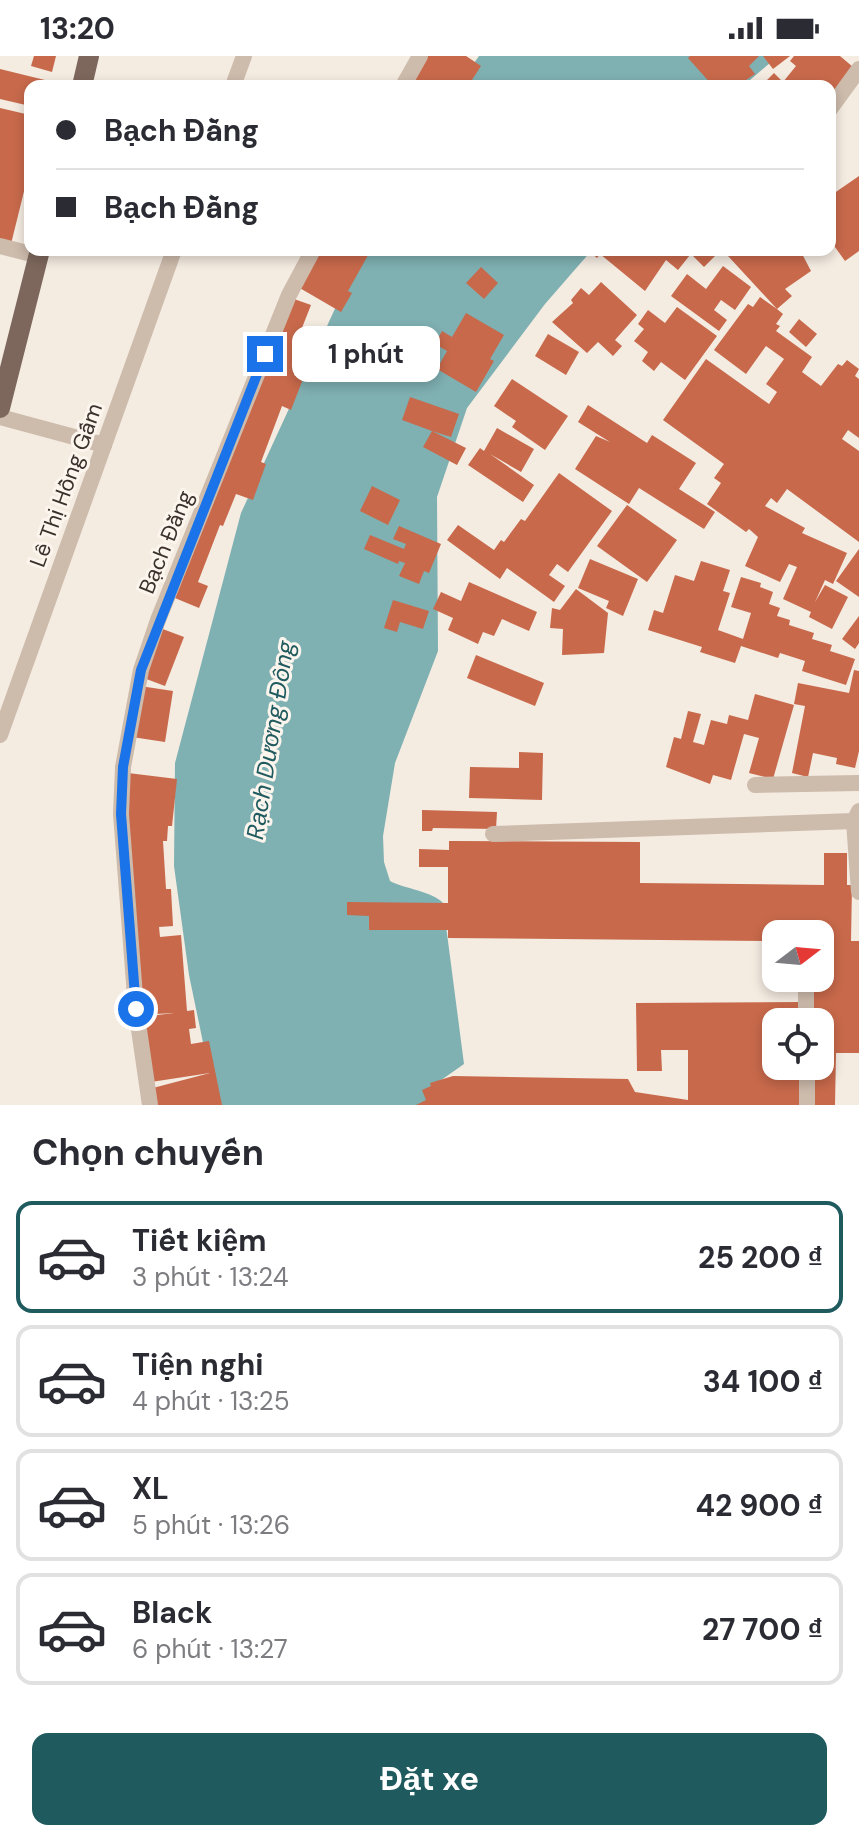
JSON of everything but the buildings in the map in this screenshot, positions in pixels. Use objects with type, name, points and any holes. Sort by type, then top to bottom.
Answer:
[{"type":"main road","points":[[83,80],[89,56]]},
{"type":"main road","points":[[0,408],[38,256]]},
{"type":"street","points":[[235,80],[244,56]]},
{"type":"street","points":[[406,80],[420,56]]},
{"type":"street","points":[[836,101],[859,69]]},
{"type":"street","points":[[0,246],[24,250]]},
{"type":"street","name":"Lê Thị Hồng Gấm","points":[[0,735],[172,256]]},
{"type":"street","name":"Bạch Đằng","points":[[150,1105],[136,1009],[121,814],[123,767],[141,670],[289,295],[310,256]]},
{"type":"street","points":[[0,417],[104,445]]},
{"type":"street","points":[[755,785],[859,783]]},
{"type":"street","points":[[493,834],[856,816],[859,892]]},
{"type":"street","points":[[807,1080],[807,1105]]},
{"type":"water","points":[[479,56],[778,56],[750,80],[462,80]]},
{"type":"water","name":"Rạch Dương Đông","points":[[359,256],[587,256],[545,304],[467,408],[437,497],[438,651],[395,763],[383,836],[384,862],[390,881],[443,903],[464,1064],[427,1090],[433,1105],[216,1105],[189,975],[174,866],[175,763],[241,513]]},
{"type":"route","points":[[136,1009],[121,814],[123,767],[141,670],[158,620],[265,354]]}]
